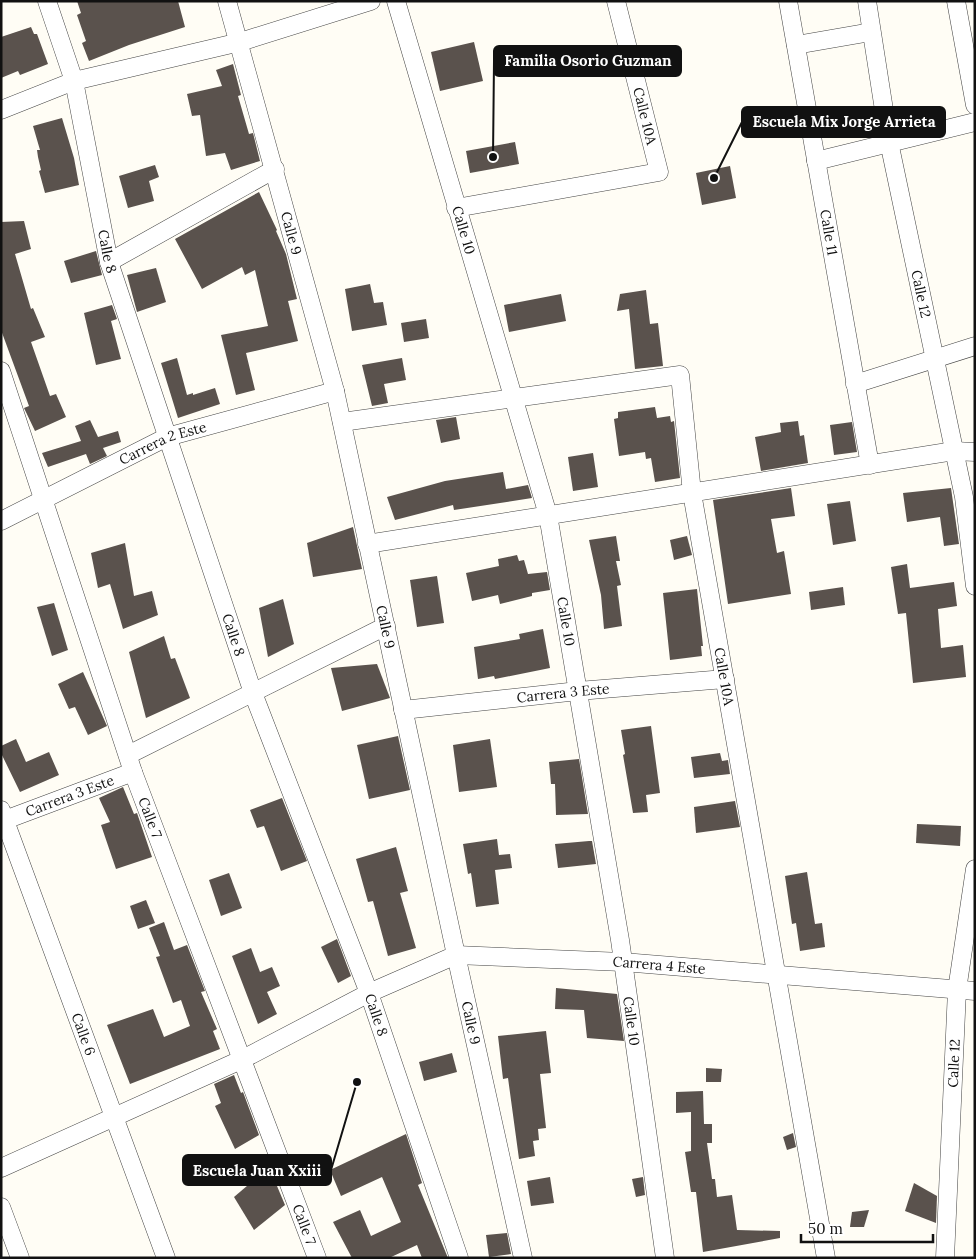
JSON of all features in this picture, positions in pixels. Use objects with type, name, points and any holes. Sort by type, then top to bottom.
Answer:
[{"type":"street","name":"Calle 8","points":[[47,1],[74,81],[109,262],[253,693],[369,993],[459,1258]]},
{"type":"street","name":"Calle 9","points":[[228,1],[335,391],[523,1258]]},
{"type":"street","points":[[1,110],[74,81],[240,42],[371,1]]},
{"type":"street","name":"Calle 10","points":[[396,1],[548,515],[623,962],[665,1258]]},
{"type":"street","name":"Calle 10A","points":[[456,208],[659,172],[616,1]]},
{"type":"street","name":"Calle 11","points":[[788,1],[870,465]]},
{"type":"street","name":"Calle 12","points":[[867,1],[889,142],[964,496],[975,586]]},
{"type":"street","points":[[956,1],[975,104]]},
{"type":"street","points":[[796,45],[872,32]]},
{"type":"street","points":[[816,161],[975,122]]},
{"type":"street","points":[[109,262],[275,170]]},
{"type":"street","points":[[856,384],[975,346]]},
{"type":"street","name":"Calle 7","points":[[1,371],[133,772],[244,1059],[317,1258]]},
{"type":"street","name":"Calle 10A","points":[[512,398],[680,375],[692,493],[826,1258]]},
{"type":"street","name":"Carrera 2 Este","points":[[1,521],[43,498],[167,437],[335,391]]},
{"type":"street","points":[[342,422],[512,398]]},
{"type":"street","points":[[367,544],[954,451],[975,452]]},
{"type":"street","points":[[128,755],[386,626]]},
{"type":"street","name":"Carrera 3 Este","points":[[403,710],[578,690],[725,679]]},
{"type":"street","name":"Carrera 3 Este","points":[[3,815],[133,772]]},
{"type":"street","name":"Calle 6","points":[[3,815],[166,1258]]},
{"type":"street","name":"Calle 12","points":[[945,1258],[975,869]]},
{"type":"street","name":"Carrera 4 Este","points":[[1,1168],[244,1059],[369,993],[456,955],[623,962],[966,991]]},
{"type":"street","points":[[1,1207],[20,1258]]},
{"type":"building","points":[[77,1],[178,1],[185,27],[129,45],[89,61],[82,43],[86,41],[77,15],[81,13]]},
{"type":"building","points":[[31,27],[34,34],[37,34],[48,64],[20,75],[18,71],[1,78],[1,37]]},
{"type":"building","points":[[474,42],[483,81],[440,91],[431,52]]},
{"type":"building","points":[[233,64],[241,95],[238,96],[249,134],[253,133],[260,161],[231,170],[225,153],[206,156],[200,115],[192,116],[187,94],[222,86],[216,70]]},
{"type":"building","points":[[62,118],[74,158],[79,185],[45,193],[39,171],[41,170],[37,150],[40,150],[33,126]]},
{"type":"building","points":[[515,142],[519,164],[470,173],[466,151]]},
{"type":"building","points":[[155,165],[159,177],[149,181],[154,201],[128,208],[119,176]]},
{"type":"building","points":[[730,166],[736,198],[702,205],[696,173]]},
{"type":"building","points":[[259,192],[286,254],[297,299],[288,301],[298,341],[246,353],[255,390],[236,395],[221,335],[268,326],[255,270],[245,275],[242,267],[202,289],[175,239]]},
{"type":"building","points":[[24,221],[31,249],[15,254],[31,309],[33,308],[45,337],[31,342],[50,396],[56,394],[66,417],[35,431],[24,408],[29,406],[1,330],[1,222]]},
{"type":"building","points":[[96,251],[102,275],[71,283],[64,261]]},
{"type":"building","points":[[156,268],[166,302],[137,312],[127,275]]},
{"type":"building","points":[[370,284],[374,303],[383,302],[387,325],[352,331],[345,289]]},
{"type":"building","points":[[646,290],[650,324],[658,323],[663,366],[635,369],[629,309],[617,311],[620,294]]},
{"type":"building","points":[[561,294],[566,321],[509,332],[504,305]]},
{"type":"building","points":[[112,305],[117,319],[111,321],[121,359],[96,365],[84,313]]},
{"type":"building","points":[[426,319],[429,338],[404,342],[401,323]]},
{"type":"building","points":[[177,358],[187,395],[215,388],[220,404],[178,418],[161,363]]},
{"type":"building","points":[[402,358],[406,380],[384,384],[388,403],[372,406],[362,365]]},
{"type":"building","points":[[655,407],[657,418],[670,416],[671,422],[674,421],[680,478],[655,482],[651,458],[646,459],[645,452],[619,456],[614,419],[618,418],[618,412]]},
{"type":"building","points":[[456,417],[460,439],[441,443],[436,420]]},
{"type":"building","points":[[90,420],[98,437],[118,431],[121,442],[103,448],[107,456],[90,464],[86,454],[48,467],[42,453],[81,441],[75,426]]},
{"type":"building","points":[[798,421],[800,436],[804,435],[808,463],[761,471],[755,437],[781,432],[780,423]]},
{"type":"building","points":[[852,422],[857,452],[834,455],[830,425]]},
{"type":"building","points":[[593,453],[598,487],[573,491],[568,457]]},
{"type":"building","points":[[503,472],[506,489],[528,485],[532,498],[454,510],[453,505],[395,520],[387,497],[445,481]]},
{"type":"building","points":[[791,488],[795,516],[771,519],[777,553],[784,551],[791,594],[728,604],[713,500]]},
{"type":"building","points":[[951,488],[959,544],[944,546],[940,517],[907,522],[903,493]]},
{"type":"building","points":[[850,501],[856,541],[833,545],[827,504]]},
{"type":"building","points":[[353,527],[362,569],[313,577],[307,543]]},
{"type":"building","points":[[616,536],[620,561],[616,561],[621,585],[617,586],[622,626],[604,629],[601,595],[589,540]]},
{"type":"building","points":[[687,536],[692,555],[674,560],[670,540]]},
{"type":"building","points":[[125,543],[134,596],[152,591],[158,615],[123,629],[110,584],[98,588],[91,553]]},
{"type":"building","points":[[517,555],[519,561],[524,560],[528,574],[547,572],[550,590],[532,593],[532,596],[500,604],[498,595],[472,601],[466,573],[499,566],[498,559]]},
{"type":"building","points":[[907,564],[910,588],[954,582],[957,606],[938,609],[941,648],[963,645],[966,677],[913,683],[906,613],[898,614],[891,567]]},
{"type":"building","points":[[437,576],[444,623],[417,627],[410,580]]},
{"type":"building","points":[[843,587],[845,605],[811,610],[809,592]]},
{"type":"building","points":[[697,589],[703,646],[701,646],[702,656],[670,660],[663,593]]},
{"type":"building","points":[[283,599],[294,644],[268,657],[259,608]]},
{"type":"building","points":[[54,603],[68,650],[52,656],[37,607]]},
{"type":"building","points":[[543,629],[550,668],[495,679],[494,676],[478,679],[474,647],[520,639],[519,634]]},
{"type":"building","points":[[164,636],[171,659],[175,658],[190,698],[146,718],[129,652]]},
{"type":"building","points":[[377,664],[390,698],[342,711],[331,668]]},
{"type":"building","points":[[83,672],[107,726],[88,735],[75,707],[69,709],[58,684]]},
{"type":"building","points":[[651,726],[660,793],[646,795],[648,812],[633,813],[623,755],[625,754],[621,730]]},
{"type":"building","points":[[398,736],[410,790],[369,799],[357,745]]},
{"type":"building","points":[[16,739],[26,762],[49,752],[59,775],[20,792],[1,753],[1,746]]},
{"type":"building","points":[[490,739],[497,787],[459,792],[453,745]]},
{"type":"building","points":[[720,753],[722,761],[728,760],[730,774],[694,778],[691,757]]},
{"type":"building","points":[[579,759],[588,814],[556,815],[555,784],[551,784],[549,762]]},
{"type":"building","points":[[123,787],[134,814],[137,813],[152,857],[116,869],[101,825],[110,822],[99,798]]},
{"type":"building","points":[[282,798],[307,861],[281,871],[264,826],[257,828],[250,810]]},
{"type":"building","points":[[735,801],[740,827],[696,833],[694,807]]},
{"type":"building","points":[[917,824],[961,826],[960,846],[916,843]]},
{"type":"building","points":[[497,839],[499,855],[510,854],[512,868],[495,870],[499,904],[476,907],[471,873],[468,874],[463,844]]},
{"type":"building","points":[[592,841],[596,864],[558,868],[555,844]]},
{"type":"building","points":[[396,847],[408,891],[400,893],[416,948],[388,956],[373,901],[368,902],[356,859]]},
{"type":"building","points":[[807,872],[815,924],[822,923],[825,947],[800,951],[796,923],[792,924],[785,876]]},
{"type":"building","points":[[229,873],[242,908],[221,916],[209,880]]},
{"type":"building","points":[[146,900],[155,923],[138,929],[130,906]]},
{"type":"building","points":[[164,922],[174,950],[187,945],[205,991],[201,992],[217,1029],[213,1031],[220,1049],[130,1084],[107,1025],[153,1009],[164,1037],[190,1026],[181,1000],[173,1003],[156,957],[160,956],[149,928]]},
{"type":"building","points":[[337,939],[351,976],[338,983],[321,947]]},
{"type":"building","points":[[251,948],[260,972],[272,967],[280,986],[267,992],[277,1014],[258,1024],[232,956]]},
{"type":"building","points":[[556,988],[617,994],[624,1041],[587,1038],[584,1010],[555,1009]]},
{"type":"building","points":[[546,1031],[551,1073],[540,1074],[546,1128],[538,1129],[539,1140],[533,1141],[535,1156],[519,1159],[508,1078],[503,1079],[498,1036]]},
{"type":"building","points":[[452,1053],[457,1072],[424,1081],[419,1062]]},
{"type":"building","points":[[706,1068],[722,1069],[721,1082],[706,1082]]},
{"type":"building","points":[[234,1075],[241,1093],[243,1092],[259,1135],[235,1149],[215,1106],[221,1103],[214,1084]]},
{"type":"building","points":[[703,1091],[704,1124],[712,1124],[712,1143],[707,1143],[712,1179],[715,1179],[717,1197],[732,1195],[737,1230],[780,1231],[780,1238],[703,1252],[696,1192],[691,1192],[685,1152],[691,1151],[691,1112],[676,1113],[676,1092]]},
{"type":"building","points":[[793,1133],[796,1147],[787,1150],[783,1137]]},
{"type":"building","points":[[406,1134],[422,1183],[418,1185],[448,1258],[422,1258],[417,1245],[389,1258],[352,1258],[333,1222],[360,1210],[371,1236],[401,1222],[382,1177],[341,1196],[330,1170]]},
{"type":"building","points":[[269,1167],[285,1205],[254,1230],[234,1197]]},
{"type":"building","points":[[550,1177],[554,1203],[531,1206],[527,1181]]},
{"type":"building","points":[[643,1177],[645,1195],[636,1197],[632,1179]]},
{"type":"building","points":[[914,1183],[937,1196],[936,1223],[905,1211]]},
{"type":"building","points":[[869,1210],[864,1227],[850,1227],[852,1212]]},
{"type":"building","points":[[507,1233],[511,1254],[489,1257],[486,1235]]},
{"type":"place","name":"Familia Osorio Guzman","points":[[493,157]]},
{"type":"place","name":"Escuela Mix Jorge Arrieta","points":[[714,178]]},
{"type":"place","name":"Escuela Juan Xxiii","points":[[357,1082]]}]
